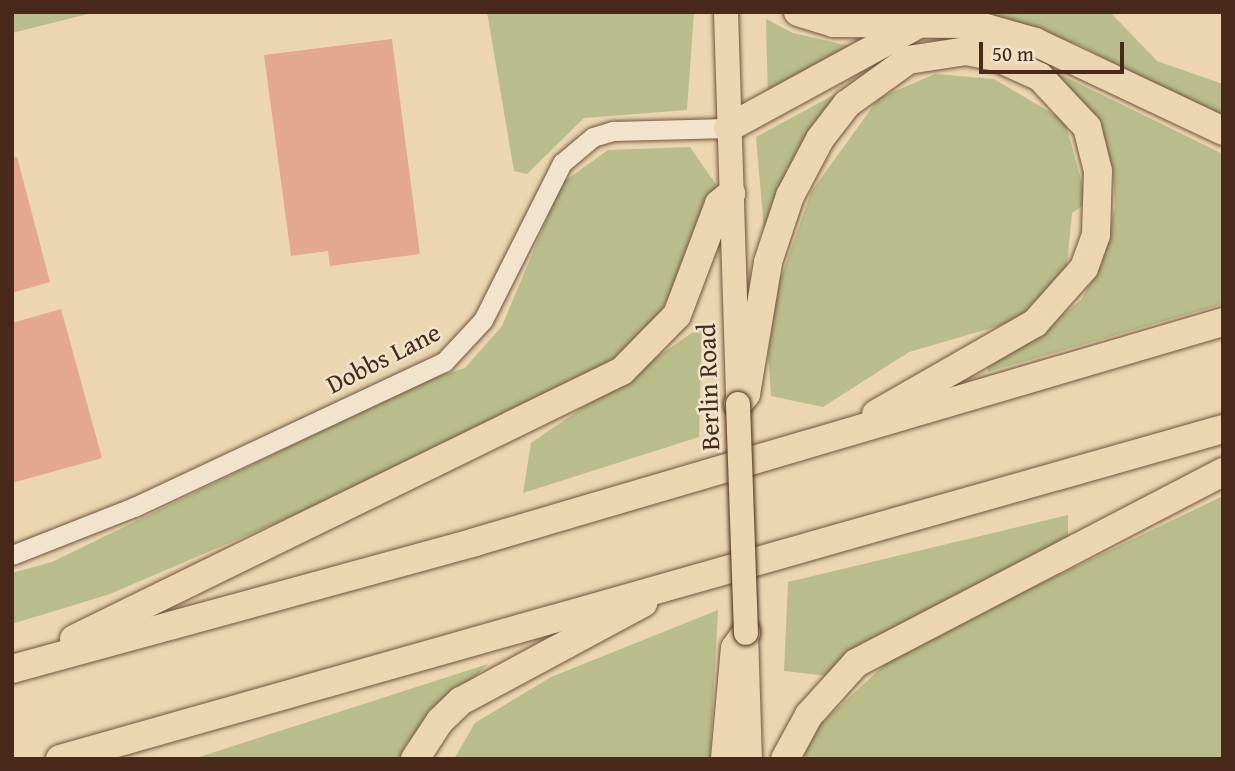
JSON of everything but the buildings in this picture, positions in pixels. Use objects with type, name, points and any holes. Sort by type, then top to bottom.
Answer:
[{"type":"highway","points":[[798,12],[833,23],[972,24],[1035,42],[1223,131]]},
{"type":"highway","points":[[728,128],[919,24]]},
{"type":"highway","points":[[738,404],[746,394],[768,262],[790,195],[820,139],[847,104],[908,60],[939,52],[996,57],[1040,76],[1087,127],[1098,171],[1096,235],[1084,268],[1035,323],[832,439]]},
{"type":"highway","points":[[14,668],[622,371],[677,315],[719,204],[731,194]]},
{"type":"highway","points":[[14,668],[832,439],[1223,322]]},
{"type":"highway","points":[[60,759],[688,578],[1223,429]]},
{"type":"highway","points":[[785,759],[823,696],[856,663],[1223,472]]},
{"type":"highway","points":[[415,759],[440,721],[461,701],[688,578]]},
{"type":"highway","points":[[725,759],[735,649],[746,633]]},
{"type":"main road","name":"Berlin Road","points":[[726,12],[750,759]]},
{"type":"street","name":"Dobbs Lane","points":[[12,555],[134,507],[444,362],[483,320],[562,163],[593,137],[613,131],[728,128]]},
{"type":"green space","points":[[12,12],[96,12],[12,33]]},
{"type":"green space","points":[[487,12],[694,12],[687,110],[584,118],[527,174],[514,171]]},
{"type":"green space","points":[[980,12],[1110,12],[1157,61],[1223,84],[1223,118],[1169,96],[1082,46]]},
{"type":"green space","points":[[766,19],[793,33],[850,46],[768,100]]},
{"type":"green space","points":[[1031,60],[1223,154],[1223,304],[988,372],[987,364],[1030,342],[1081,300],[1102,263],[1115,206],[1113,171],[1103,142]]},
{"type":"green space","points":[[878,71],[764,230],[756,137]]},
{"type":"green space","points":[[935,74],[994,79],[1065,121],[1087,202],[1072,213],[1066,276],[1019,320],[909,352],[823,407],[771,396],[768,355],[777,289],[811,192],[879,98]]},
{"type":"green space","points":[[690,147],[720,190],[646,343],[449,449],[110,594],[12,624],[12,573],[52,562],[426,380],[465,368],[502,326],[562,183],[608,150]]},
{"type":"green space","points":[[702,326],[699,437],[523,493],[531,443]]},
{"type":"green space","points":[[1223,496],[1223,759],[804,759],[808,736],[898,652]]},
{"type":"green space","points":[[1068,515],[1068,540],[828,676],[784,671],[788,582]]},
{"type":"green space","points":[[718,610],[710,759],[454,759],[475,723],[551,677]]},
{"type":"green space","points":[[488,664],[405,745],[403,759],[193,759]]}]
